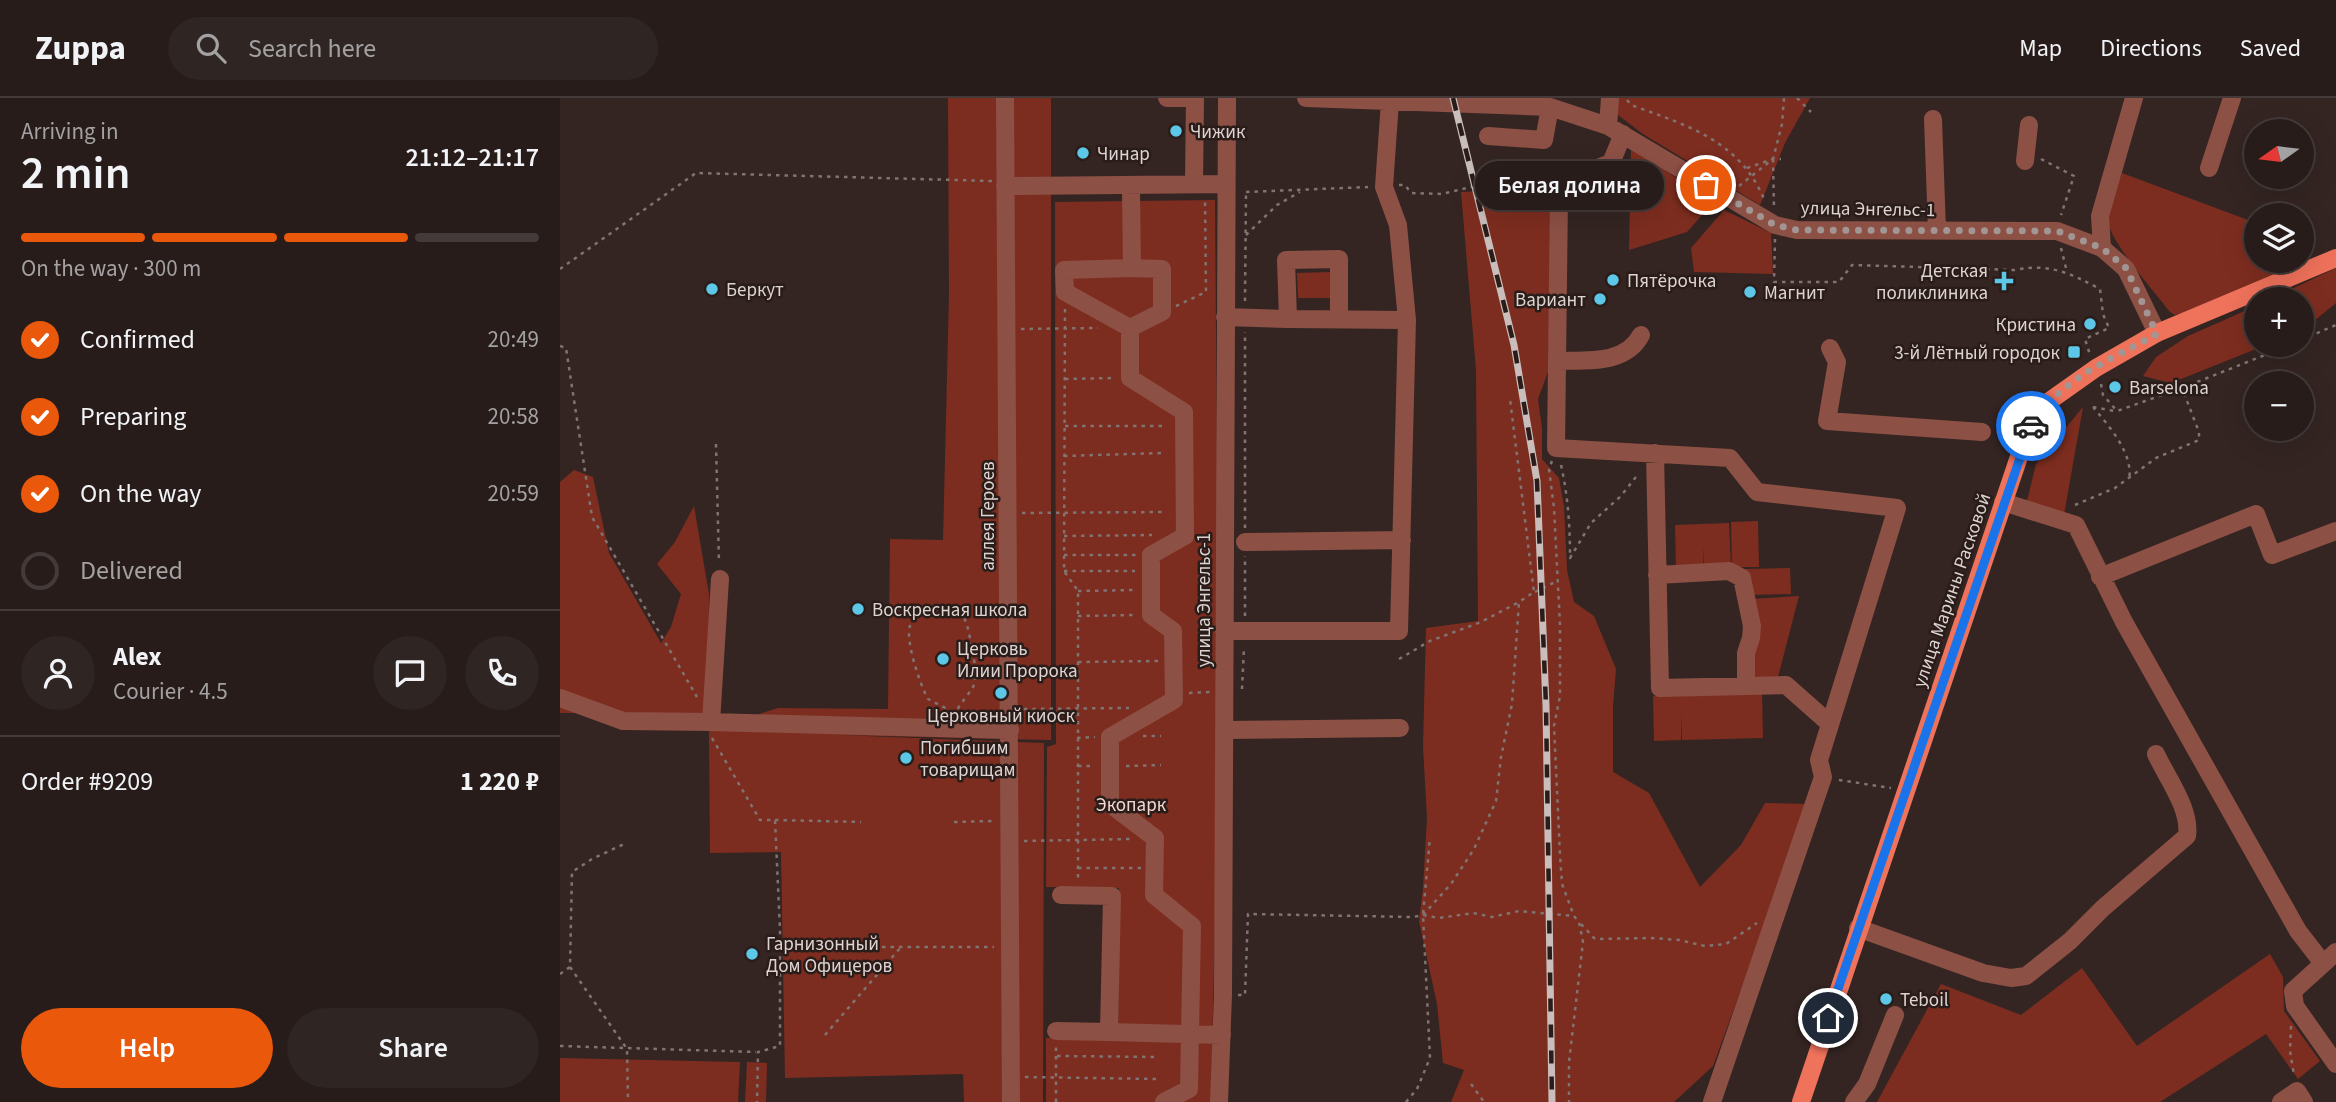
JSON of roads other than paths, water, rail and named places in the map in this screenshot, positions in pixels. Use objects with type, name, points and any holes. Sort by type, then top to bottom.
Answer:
[{"type":"main road","name":"улица Марины Расковой","points":[[1801,1102],[2027,433],[2048,402],[2096,368],[2157,334],[2336,258]]},
{"type":"street","name":"аллея Героев","points":[[1005,98],[1000,184],[1007,329],[1010,1102]]},
{"type":"street","points":[[1167,98],[1193,98],[1200,187]]},
{"type":"street","name":"улица Энгельс-1","points":[[1219,1102],[1223,995],[1227,98]]},
{"type":"street","name":"улица Энгельс-1","points":[[1306,98],[1550,107],[1616,130],[1775,225],[1797,230],[2057,231],[2102,248],[2126,268],[2157,334]]},
{"type":"street","points":[[1610,98],[1616,130],[1611,163],[1572,178],[1559,195],[1556,449],[1730,458],[1757,492],[1897,508],[1819,760],[1823,777],[1712,1102]]},
{"type":"street","points":[[2102,248],[2100,216],[2134,98]]},
{"type":"street","points":[[2209,168],[2232,98]]},
{"type":"street","points":[[1224,631],[1399,631],[1406,320],[1398,226],[1384,187],[1390,101]]},
{"type":"street","points":[[1488,136],[1544,141],[1550,107]]},
{"type":"street","points":[[1933,119],[1937,230]]},
{"type":"street","points":[[2025,157],[2029,125]]},
{"type":"street","points":[[1000,184],[1200,187],[1226,184]]},
{"type":"street","points":[[1131,191],[1132,268]]},
{"type":"street","points":[[1288,319],[1286,260],[1339,259],[1339,319]]},
{"type":"street","points":[[1162,269],[1162,312],[1129,328],[1065,292],[1064,270],[1162,269]]},
{"type":"street","points":[[1225,317],[1406,320]]},
{"type":"street","points":[[1129,328],[1130,378],[1184,412],[1185,536],[1151,572],[1151,615],[1173,631],[1174,700],[1110,737],[1110,804],[1155,838],[1154,895],[1192,926],[1189,1090],[1164,1102]]},
{"type":"street","points":[[1558,361],[1613,358],[1636,345],[1641,335]]},
{"type":"street","points":[[1830,348],[1837,362],[1827,421],[1982,432]]},
{"type":"street","points":[[1655,453],[1660,688],[1786,685],[1830,724]]},
{"type":"street","points":[[2003,502],[2076,525],[2100,577],[2144,658],[2298,931],[2329,957],[2293,991],[2295,1006],[2336,1064]]},
{"type":"street","points":[[2100,577],[2256,514],[2273,555],[2336,531]]},
{"type":"street","points":[[1245,542],[1402,540]]},
{"type":"street","points":[[1657,575],[1729,571],[1742,578],[1752,626],[1746,653],[1746,685]]},
{"type":"street","points":[[711,722],[720,579]]},
{"type":"street","points":[[560,698],[622,721],[956,720],[1010,730]]},
{"type":"street","points":[[1224,730],[1400,728]]},
{"type":"street","points":[[1858,928],[1983,973],[2011,978],[2026,976],[2070,941],[2103,908],[2187,836],[2188,828],[2182,807],[2155,754]]},
{"type":"street","points":[[1070,895],[1112,896],[1109,1032]]},
{"type":"street","points":[[1854,1102],[1867,1084],[1895,1015]]},
{"type":"street","points":[[1056,1031],[1222,1035]]},
{"type":"street","points":[[2281,1102],[2300,1097]]},
{"type":"railway","points":[[1453,98],[1514,345],[1537,481],[1546,706],[1552,1102]]},
{"type":"place","name":"Чижик","points":[[1176,131]]},
{"type":"place","name":"Чинар","points":[[1083,153]]},
{"type":"place","name":"Белая долина","points":[[1706,185]]},
{"type":"place","name":"Пятёрочка","points":[[1613,280]]},
{"type":"place","name":"Детская поликлиника","points":[[2004,281]]},
{"type":"place","name":"Беркут","points":[[712,289]]},
{"type":"place","name":"Магнит","points":[[1750,292]]},
{"type":"place","name":"Вариант","points":[[1600,299]]},
{"type":"place","name":"Кристина","points":[[2090,324]]},
{"type":"place","name":"3-й Лётный городок","points":[[2074,352]]},
{"type":"place","name":"Barselona","points":[[2115,387]]},
{"type":"place","name":"Воскресная школа","points":[[858,609]]},
{"type":"place","name":"Церковь Илии Пророка","points":[[943,659]]},
{"type":"place","name":"Церковный киоск","points":[[1001,693]]},
{"type":"place","name":"Погибшим товарищам","points":[[906,758]]},
{"type":"place","name":"Гарнизонный Дом Офицеров","points":[[752,954]]},
{"type":"place","name":"Teboil","points":[[1886,999]]},
{"type":"park label","name":"Экопарк","points":[[1131,804]]}]
